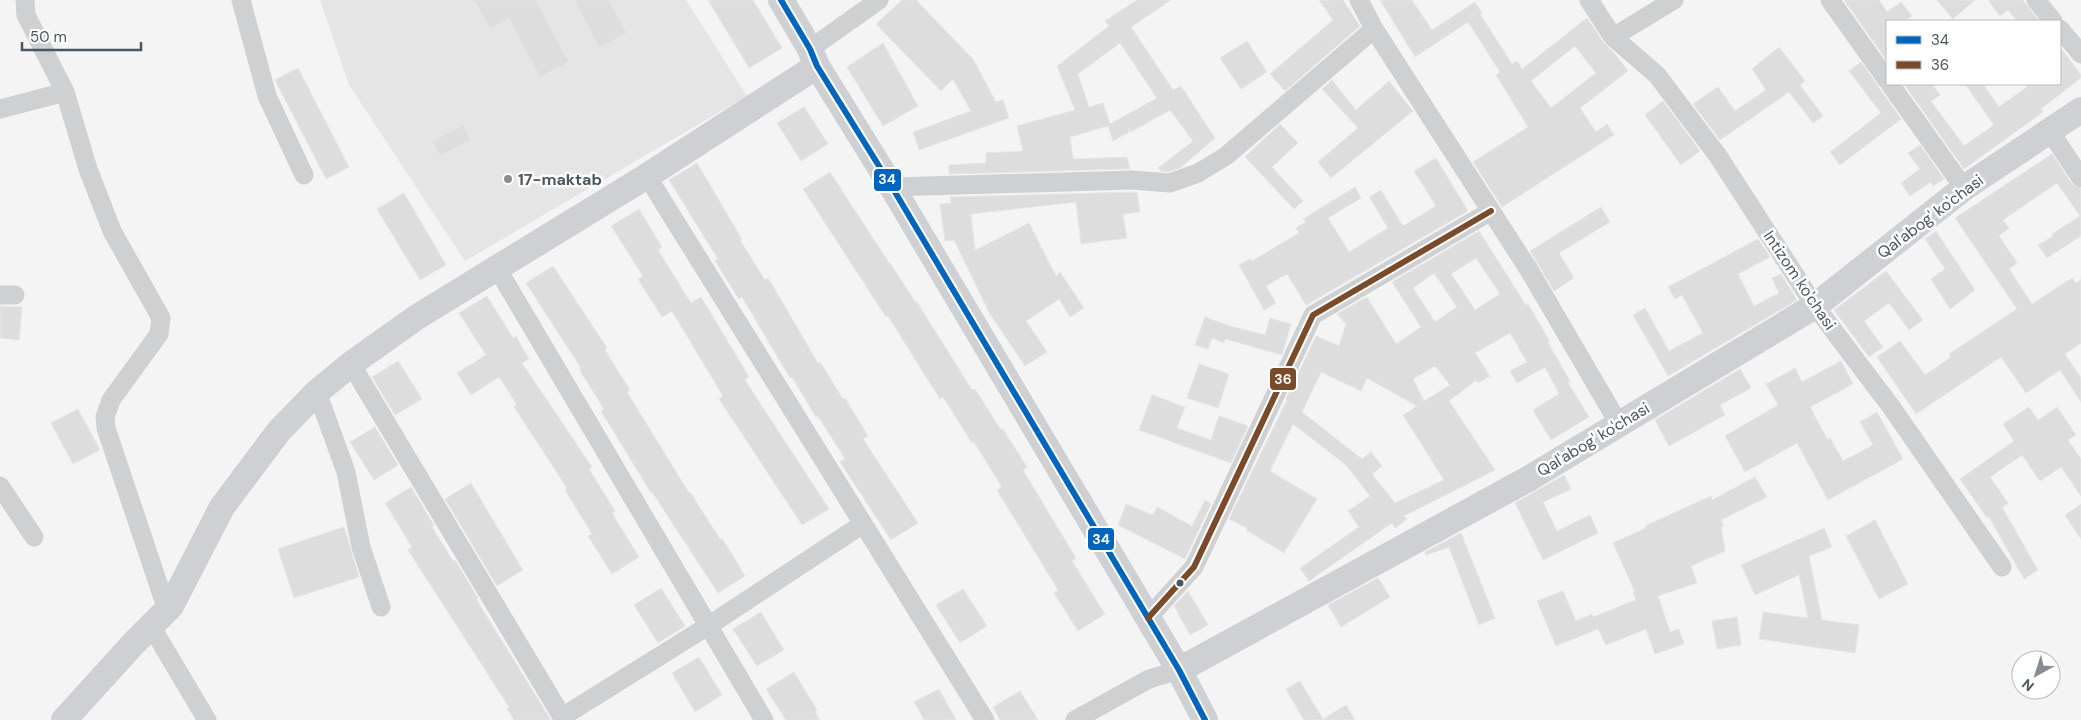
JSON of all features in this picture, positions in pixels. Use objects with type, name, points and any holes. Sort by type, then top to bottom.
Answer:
[{"type":"street","points":[[25,0],[26,15],[65,92],[88,169],[112,230],[161,318],[159,334],[111,400],[105,417],[106,428],[159,618],[207,720]]},
{"type":"street","points":[[241,0],[267,96],[304,175]]},
{"type":"street","points":[[781,0],[813,57],[1179,670],[1205,720]]},
{"type":"street","points":[[64,720],[171,606],[222,507],[279,431],[317,392],[351,364],[417,317],[647,176],[813,57],[879,0]]},
{"type":"street","points":[[1359,0],[1374,29],[1529,270],[1619,424]]},
{"type":"street","name":"Intizom ko'chasi","points":[[1589,0],[1613,37],[1657,74],[1718,156],[1815,306],[1892,408],[2002,567]]},
{"type":"street","points":[[1613,37],[1674,0]]},
{"type":"street","points":[[1830,0],[1886,79]]},
{"type":"street","points":[[2036,0],[2053,20]]},
{"type":"street","points":[[892,187],[1132,180],[1170,183],[1198,173],[1226,156],[1374,29]]},
{"type":"street","points":[[2061,30],[2081,54]]},
{"type":"street","points":[[1891,85],[1964,188]]},
{"type":"street","points":[[0,109],[65,92]]},
{"type":"street","name":"Qal'abog' ko'chasi","points":[[1075,720],[1149,679],[1179,670],[1528,479],[1815,306],[1964,188],[2081,110]]},
{"type":"street","points":[[2049,130],[2081,178]]},
{"type":"street","points":[[647,176],[985,720]]},
{"type":"street","points":[[1148,618],[1194,566],[1313,315],[1491,211]]},
{"type":"street","points":[[497,268],[764,720]]},
{"type":"street","points":[[351,364],[563,719],[863,524]]},
{"type":"street","points":[[317,392],[346,472],[361,546],[381,607]]},
{"type":"street","points":[[0,486],[34,537]]},
{"type":"shaded area","name":"17-maktab","points":[[320,0],[686,0],[747,96],[465,261],[349,85]]},
{"type":"building","points":[[474,0],[536,0],[569,62],[540,77],[509,19],[490,29]]},
{"type":"building","points":[[574,0],[609,0],[627,33],[599,48]]},
{"type":"building","points":[[708,0],[753,0],[782,48],[749,68]]},
{"type":"building","points":[[902,0],[916,0],[973,59],[996,102],[1003,100],[1009,118],[919,150],[913,132],[971,111],[953,79],[941,91],[876,24]]},
{"type":"building","points":[[1137,0],[1171,0],[1131,27],[1173,90],[1181,86],[1215,138],[1180,168],[1168,172],[1161,171],[1158,168],[1193,141],[1170,110],[1131,132],[1129,129],[1129,132],[1113,141],[1108,126],[1070,137],[1073,159],[1127,157],[1130,169],[949,174],[949,165],[986,163],[986,153],[1023,151],[1017,126],[1075,110],[1057,66],[1109,26],[1105,21]],"holes":[[[1120,43],[1157,98],[1110,124],[1103,103],[1089,107],[1078,74]]]},
{"type":"building","points":[[1319,0],[1343,0],[1360,26],[1285,91],[1270,74],[1333,20]]},
{"type":"building","points":[[1380,0],[1412,0],[1432,30],[1475,2],[1482,13],[1480,14],[1512,64],[1517,61],[1522,69],[1587,18],[1604,43],[1628,71],[1580,108],[1596,132],[1607,124],[1614,135],[1502,207],[1473,162],[1528,127],[1496,75],[1500,72],[1468,22],[1415,57]],"holes":[[[1575,46],[1596,73],[1551,108],[1531,81]]]},
{"type":"building","points":[[1844,0],[1879,0],[1887,12],[1901,2],[1912,16],[1906,20],[1886,20],[1886,60]]},
{"type":"building","points":[[1937,0],[1975,0],[1953,19]]},
{"type":"building","points":[[1988,0],[2023,0],[2038,20],[2016,20],[2008,10],[2000,16]]},
{"type":"building","points":[[1247,41],[1267,72],[1241,89],[1220,58]]},
{"type":"building","points":[[883,43],[918,106],[883,126],[847,67]]},
{"type":"building","points":[[1779,47],[1805,81],[1800,85],[1823,116],[1813,123],[1789,92],[1720,140],[1693,104],[1718,87],[1735,111],[1766,90],[1752,69]]},
{"type":"building","points":[[2061,48],[2081,75],[2081,78],[2041,109],[2043,112],[1964,169],[1905,85],[1933,85],[1940,95],[1931,101],[1964,146],[1994,125],[1966,85],[1984,85],[1999,107],[2030,85],[2061,85]]},
{"type":"building","points":[[1861,62],[1901,119],[1840,165],[1830,152],[1881,113],[1849,71]]},
{"type":"building","points":[[298,68],[349,167],[326,179],[275,80]]},
{"type":"building","points":[[1332,80],[1356,110],[1389,81],[1413,111],[1331,178],[1318,162],[1358,128],[1322,89]]},
{"type":"building","points":[[1663,101],[1700,151],[1681,165],[1645,115]]},
{"type":"building","points":[[804,107],[828,144],[801,161],[777,123]]},
{"type":"building","points":[[1280,124],[1298,143],[1272,167],[1303,201],[1294,209],[1245,157]]},
{"type":"building","points":[[464,125],[471,140],[440,156],[432,141]]},
{"type":"building","points":[[1920,145],[1944,179],[1933,186],[1931,182],[1910,196],[1901,183],[1920,169],[1908,153]]},
{"type":"building","points":[[2052,154],[2072,184],[2081,189],[2081,236],[2047,258],[2038,245],[2080,216],[2057,183],[2003,220],[2009,228],[1999,236],[2017,263],[2009,269],[2032,304],[2072,278],[2076,283],[2081,279],[2081,343],[2065,354],[2081,378],[2081,402],[2060,370],[2026,393],[2001,357],[1916,414],[1877,357],[1900,341],[1925,375],[1951,357],[1949,354],[2017,309],[1955,218]]},
{"type":"building","points":[[1436,158],[1468,211],[1306,305],[1287,274],[1266,286],[1276,303],[1264,310],[1239,265],[1250,259],[1252,261],[1299,233],[1296,228],[1306,222],[1303,219],[1355,187],[1361,198],[1328,218],[1349,252],[1388,228],[1369,197],[1381,190],[1403,226],[1436,206],[1414,171]]},
{"type":"building","points":[[697,163],[742,239],[740,240],[765,280],[768,278],[818,363],[820,362],[843,399],[845,398],[868,436],[863,439],[918,523],[891,540],[840,462],[845,459],[818,416],[816,417],[792,377],[790,378],[742,297],[739,299],[715,261],[718,259],[669,180]]},
{"type":"building","points":[[830,172],[889,263],[917,302],[972,390],[975,389],[1027,467],[1023,470],[1076,558],[1072,561],[1105,614],[1078,631],[1054,593],[1058,590],[997,490],[1002,487],[943,397],[940,399],[888,316],[886,317],[803,189]]},
{"type":"building","points":[[1137,192],[1140,212],[1123,214],[1127,238],[1081,244],[1076,202],[971,214],[975,250],[1029,223],[1056,276],[1060,272],[1084,308],[1070,317],[1059,299],[1026,321],[1047,352],[1025,366],[990,314],[954,240],[945,241],[940,204],[951,203],[950,197]]},
{"type":"building","points":[[404,193],[446,265],[420,280],[377,209]]},
{"type":"building","points":[[1601,207],[1610,222],[1559,253],[1574,278],[1554,291],[1530,251]]},
{"type":"building","points":[[639,209],[662,247],[658,250],[691,303],[701,297],[749,377],[745,380],[829,509],[802,525],[719,399],[723,396],[672,311],[662,317],[638,279],[643,276],[611,226]]},
{"type":"building","points":[[1479,231],[1526,305],[1528,304],[1570,381],[1568,383],[1589,417],[1551,440],[1533,410],[1559,394],[1545,367],[1517,383],[1510,371],[1527,362],[1510,333],[1475,353],[1490,376],[1478,383],[1476,380],[1449,401],[1495,470],[1404,516],[1407,519],[1395,528],[1392,523],[1309,581],[1300,568],[1359,527],[1348,511],[1370,496],[1346,465],[1293,424],[1270,471],[1317,499],[1284,553],[1246,530],[1247,528],[1229,519],[1316,336],[1339,346],[1346,324],[1337,314],[1367,297],[1396,344],[1421,327],[1392,282]],"holes":[[[1476,258],[1500,294],[1475,310],[1451,274]],[[1434,273],[1457,307],[1435,322],[1413,288]],[[1435,366],[1450,385],[1424,401],[1413,379]],[[1321,372],[1361,391],[1367,378],[1417,406],[1403,415],[1444,480],[1395,503],[1372,474],[1382,466],[1371,452],[1362,459],[1302,412]]]},
{"type":"building","points":[[1936,231],[1975,290],[1950,309],[1931,279],[1945,269],[1925,239]]},
{"type":"building","points":[[1758,239],[1770,257],[1738,274],[1754,306],[1779,293],[1772,278],[1781,274],[1797,300],[1668,376],[1633,315],[1645,308],[1669,351],[1703,333],[1682,295],[1675,299],[1668,287]]},
{"type":"building","points":[[553,266],[607,348],[605,350],[630,390],[627,392],[689,493],[720,539],[722,538],[745,576],[718,593],[651,493],[601,411],[604,409],[579,369],[581,368],[526,283]]},
{"type":"building","points":[[1886,271],[1923,320],[1909,330],[1889,303],[1864,321],[1883,347],[1869,357],[1834,310]]},
{"type":"building","points":[[487,296],[513,338],[516,336],[529,359],[522,363],[592,467],[589,469],[615,511],[612,513],[639,557],[612,574],[588,536],[592,534],[565,490],[567,488],[514,407],[517,405],[499,377],[471,395],[457,373],[486,355],[459,313]]},
{"type":"building","points":[[0,306],[22,307],[19,340],[0,338]]},
{"type":"building","points":[[1205,317],[1265,335],[1270,318],[1291,324],[1282,355],[1225,339],[1224,343],[1212,338],[1208,349],[1195,345]]},
{"type":"building","points":[[398,361],[422,399],[395,415],[372,377]]},
{"type":"building","points":[[1841,361],[1853,384],[1810,407],[1827,439],[1830,438],[1843,461],[1873,445],[1860,422],[1877,412],[1903,459],[1828,500],[1797,443],[1745,472],[1725,436],[1778,405],[1766,384],[1795,368],[1802,382]]},
{"type":"building","points":[[1199,364],[1229,374],[1218,408],[1187,398]]},
{"type":"building","points":[[1740,369],[1751,388],[1720,405],[1725,415],[1669,446],[1655,420]]},
{"type":"building","points":[[1152,395],[1185,407],[1177,428],[1211,440],[1219,416],[1248,426],[1231,463],[1139,430]]},
{"type":"building","points":[[2029,407],[2038,420],[2057,407],[2076,435],[2068,440],[2081,459],[2081,496],[2061,467],[2040,481],[2022,455],[1990,477],[2008,503],[2002,507],[2038,570],[2024,579],[1989,517],[1987,518],[1960,479],[2014,441],[2003,424]]},
{"type":"building","points":[[78,409],[100,450],[73,464],[51,423]]},
{"type":"building","points":[[375,427],[398,465],[374,480],[350,442]]},
{"type":"building","points":[[1564,475],[1571,489],[1543,502],[1557,531],[1590,515],[1598,533],[1543,560],[1515,503]]},
{"type":"building","points":[[1755,477],[1767,497],[1721,520],[1724,526],[1721,527],[1725,551],[1691,566],[1697,583],[1658,596],[1670,632],[1679,629],[1684,644],[1655,654],[1646,629],[1606,645],[1598,629],[1556,646],[1537,601],[1563,591],[1576,621],[1592,614],[1593,617],[1636,600],[1633,593],[1635,592],[1613,543],[1711,496],[1712,500]]},
{"type":"building","points":[[471,483],[523,570],[497,586],[445,499]]},
{"type":"building","points":[[411,487],[434,525],[432,527],[453,561],[455,560],[478,598],[476,599],[551,720],[514,720],[507,709],[509,707],[408,550],[412,547],[385,503]]},
{"type":"building","points":[[1205,500],[1211,504],[1185,559],[1118,525],[1126,504],[1153,515],[1157,507],[1192,526]]},
{"type":"building","points":[[2081,504],[2081,539],[2065,515]]},
{"type":"building","points":[[1875,520],[1908,584],[1879,599],[1846,536]]},
{"type":"building","points":[[344,527],[359,577],[294,598],[278,549]]},
{"type":"building","points":[[1824,528],[1832,547],[1809,556],[1822,620],[1859,625],[1855,653],[1759,639],[1763,612],[1808,618],[1799,575],[1755,595],[1741,565]]},
{"type":"building","points":[[1461,533],[1495,618],[1479,625],[1449,547],[1426,555],[1425,552]]},
{"type":"building","points":[[1378,578],[1390,597],[1341,627],[1328,605]]},
{"type":"building","points":[[661,588],[685,626],[658,643],[634,605]]},
{"type":"building","points":[[963,589],[987,626],[960,643],[936,605]]},
{"type":"building","points":[[1188,591],[1208,625],[1190,635],[1174,606]]},
{"type":"building","points":[[761,612],[784,650],[757,666],[733,629]]},
{"type":"building","points":[[1737,617],[1741,645],[1717,649],[1712,621]]},
{"type":"building","points":[[699,657],[722,695],[695,712],[672,673]]},
{"type":"building","points":[[794,672],[817,710],[815,712],[820,720],[786,720],[766,689]]},
{"type":"building","points":[[1300,681],[1323,719],[1346,705],[1355,720],[1304,720],[1286,689]]},
{"type":"building","points":[[939,689],[956,720],[924,720],[914,702]]},
{"type":"building","points":[[1020,691],[1038,720],[1000,720],[993,707]]},
{"type":"transit line","name":"34","points":[[781,0],[810,49],[817,66],[892,187],[1179,670],[1205,720]]},
{"type":"transit line","name":"36","points":[[1148,618],[1194,567],[1313,315],[1491,211]]},
{"type":"place","name":"17-maktab","points":[[508,179]]}]
